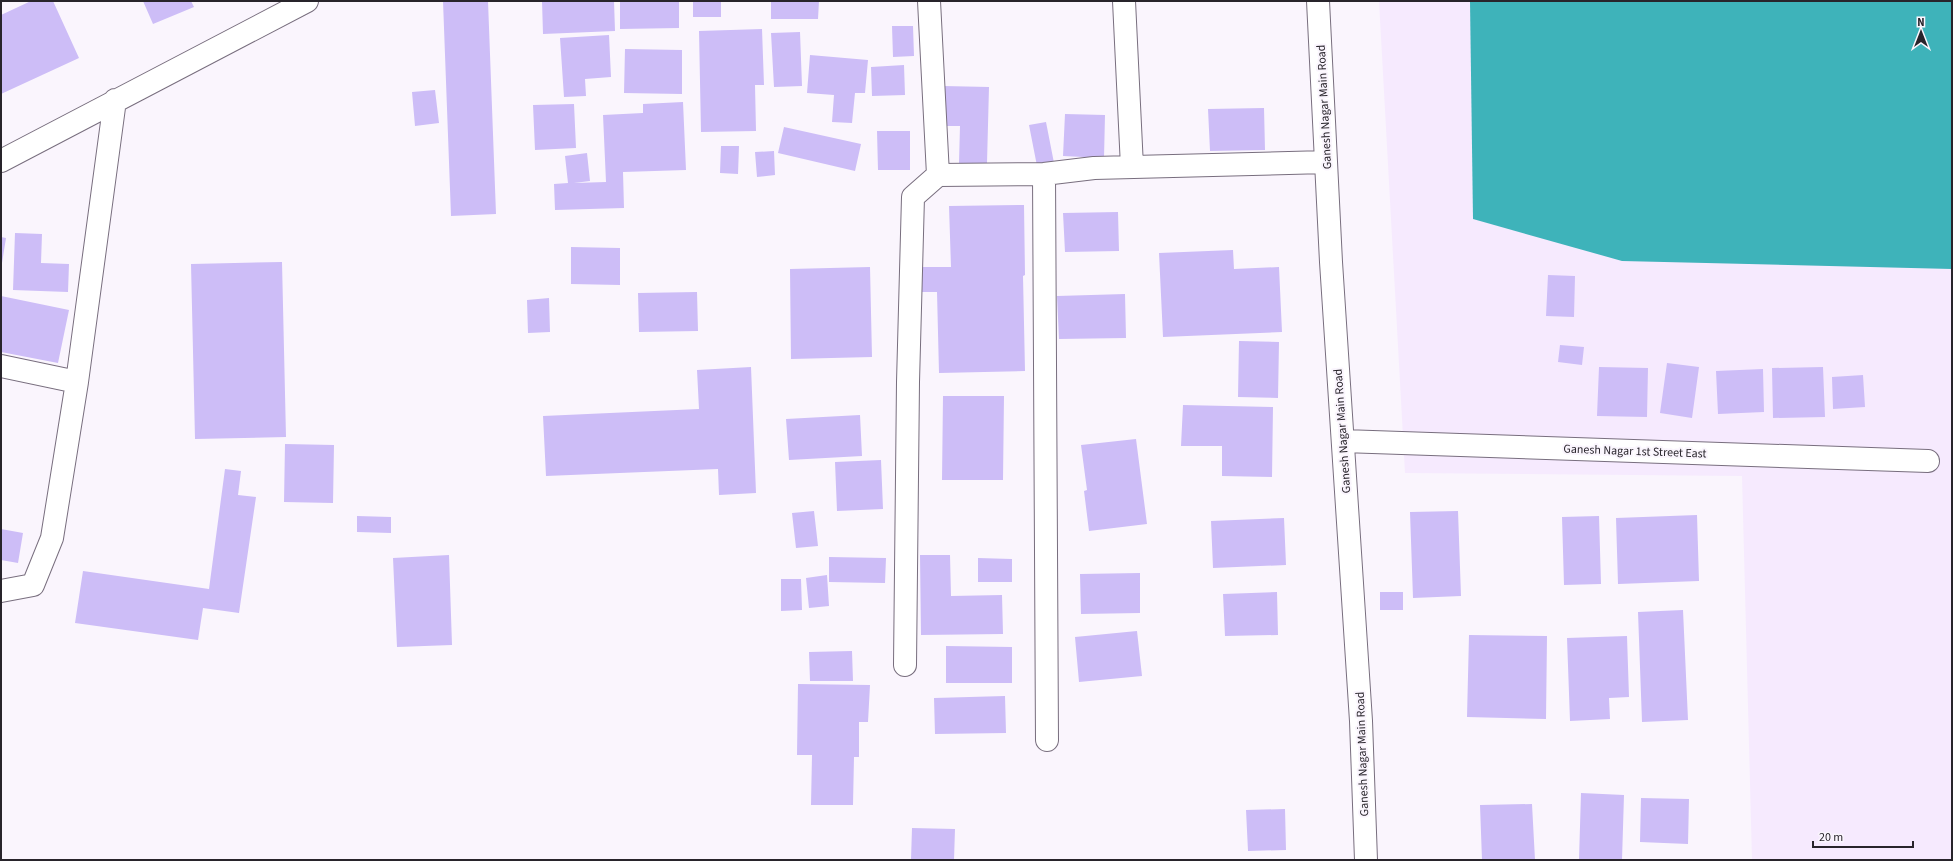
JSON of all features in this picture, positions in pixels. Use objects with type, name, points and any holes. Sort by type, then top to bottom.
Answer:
[{"type":"street","points":[[1,161],[115,100],[307,1]]},
{"type":"street","points":[[929,1],[938,175]]},
{"type":"street","points":[[1124,1],[1132,167]]},
{"type":"street","name":"Ganesh Nagar Main Road","points":[[1318,1],[1326,162],[1361,721],[1366,860]]},
{"type":"street","points":[[1,591],[32,585],[52,538],[77,382],[115,100]]},
{"type":"street","points":[[905,665],[908,382],[912,197],[938,175],[1044,174],[1094,168],[1326,162]]},
{"type":"street","points":[[1044,174],[1047,740]]},
{"type":"street","points":[[1,366],[77,382]]},
{"type":"street","name":"Ganesh Nagar 1st Street East","points":[[1343,441],[1928,461]]},
{"type":"shaded area","points":[[1379,1],[1952,1],[1952,860],[1752,860],[1742,476],[1405,473]]},
{"type":"water","points":[[1470,1],[1952,1],[1952,269],[1622,261],[1473,219]]},
{"type":"building","points":[[31,1],[53,1],[79,58],[1,94],[1,15]]},
{"type":"building","points":[[143,1],[191,1],[194,7],[153,24]]},
{"type":"building","points":[[443,1],[488,1],[496,214],[451,216]]},
{"type":"building","points":[[542,1],[614,1],[615,31],[543,34]]},
{"type":"building","points":[[620,1],[679,1],[679,28],[620,29]]},
{"type":"building","points":[[693,1],[721,1],[721,17],[693,17]]},
{"type":"building","points":[[771,1],[819,1],[818,19],[771,19]]},
{"type":"building","points":[[892,26],[913,26],[914,56],[893,57]]},
{"type":"building","points":[[762,29],[764,85],[755,85],[756,131],[701,132],[699,31]]},
{"type":"building","points":[[800,32],[802,86],[774,87],[771,33]]},
{"type":"building","points":[[609,35],[611,77],[585,79],[586,96],[564,97],[560,38]]},
{"type":"building","points":[[625,49],[682,50],[682,94],[624,93]]},
{"type":"building","points":[[810,55],[868,60],[865,93],[855,93],[852,123],[832,122],[834,95],[807,93]]},
{"type":"building","points":[[904,65],[905,95],[872,96],[871,67]]},
{"type":"building","points":[[943,86],[989,87],[987,163],[959,163],[960,126],[942,126]]},
{"type":"building","points":[[435,90],[439,123],[415,126],[412,92]]},
{"type":"building","points":[[683,102],[686,170],[623,172],[624,208],[555,210],[554,184],[568,183],[565,156],[587,153],[590,181],[574,183],[606,182],[603,115],[643,113],[643,104]]},
{"type":"building","points":[[574,104],[576,148],[535,150],[533,105]]},
{"type":"building","points":[[1264,108],[1265,150],[1210,151],[1208,109]]},
{"type":"building","points":[[1065,114],[1105,115],[1104,158],[1063,156]]},
{"type":"building","points":[[1046,122],[1054,163],[1037,166],[1029,125]]},
{"type":"building","points":[[784,127],[861,144],[855,171],[778,153]]},
{"type":"building","points":[[877,131],[910,131],[910,170],[878,170]]},
{"type":"building","points":[[721,146],[739,146],[738,174],[720,173]]},
{"type":"building","points":[[774,151],[775,175],[757,177],[755,152]]},
{"type":"building","points":[[1024,205],[1025,275],[1023,276],[1025,371],[939,373],[937,292],[921,292],[920,267],[951,267],[949,206]]},
{"type":"building","points":[[1118,212],[1119,251],[1065,252],[1063,213]]},
{"type":"building","points":[[15,233],[42,234],[41,263],[69,264],[68,292],[13,290]]},
{"type":"building","points":[[1,237],[6,238],[2,263],[1,262]]},
{"type":"building","points":[[571,247],[620,248],[620,285],[571,284]]},
{"type":"building","points":[[1233,250],[1234,269],[1279,267],[1282,332],[1163,337],[1159,253]]},
{"type":"building","points":[[282,262],[286,437],[195,439],[191,264]]},
{"type":"building","points":[[870,267],[872,357],[791,359],[790,269]]},
{"type":"building","points":[[1548,275],[1575,276],[1574,317],[1546,316]]},
{"type":"building","points":[[697,292],[698,331],[639,332],[638,293]]},
{"type":"building","points":[[1125,294],[1126,338],[1059,339],[1057,296]]},
{"type":"building","points":[[1,296],[69,310],[58,363],[1,352]]},
{"type":"building","points":[[549,298],[550,332],[528,333],[527,300]]},
{"type":"building","points":[[1239,341],[1279,342],[1278,398],[1238,397]]},
{"type":"building","points":[[1560,345],[1584,347],[1582,365],[1558,362]]},
{"type":"building","points":[[1667,363],[1699,367],[1692,418],[1660,413]]},
{"type":"building","points":[[751,367],[756,493],[719,495],[718,469],[546,476],[543,416],[699,409],[697,370]]},
{"type":"building","points":[[1599,367],[1648,368],[1647,417],[1597,416]]},
{"type":"building","points":[[1823,367],[1825,417],[1773,418],[1772,368]]},
{"type":"building","points":[[1763,369],[1764,412],[1718,414],[1716,371]]},
{"type":"building","points":[[1863,375],[1865,407],[1833,409],[1832,377]]},
{"type":"building","points":[[943,396],[1004,396],[1003,480],[942,480]]},
{"type":"building","points":[[1183,405],[1273,407],[1272,477],[1222,476],[1222,446],[1181,446]]},
{"type":"building","points":[[860,415],[862,456],[789,460],[786,419]]},
{"type":"building","points":[[1136,439],[1147,524],[1089,531],[1084,491],[1087,490],[1081,445]]},
{"type":"building","points":[[285,444],[334,445],[333,503],[284,502]]},
{"type":"building","points":[[881,460],[883,509],[837,511],[835,462]]},
{"type":"building","points":[[225,469],[241,471],[238,495],[256,497],[239,613],[203,608],[198,640],[75,623],[83,571],[209,589]]},
{"type":"building","points":[[814,511],[818,546],[796,548],[792,513]]},
{"type":"building","points":[[1458,511],[1461,596],[1413,598],[1410,512]]},
{"type":"building","points":[[1697,515],[1699,581],[1618,584],[1616,518]]},
{"type":"building","points":[[357,516],[391,517],[391,533],[357,532]]},
{"type":"building","points":[[1599,516],[1601,584],[1564,585],[1562,517]]},
{"type":"building","points":[[1284,518],[1286,565],[1213,568],[1211,521]]},
{"type":"building","points":[[1,529],[23,533],[18,563],[1,560]]},
{"type":"building","points":[[449,555],[452,645],[397,647],[393,558]]},
{"type":"building","points":[[920,555],[950,555],[951,596],[1002,595],[1003,634],[921,635]]},
{"type":"building","points":[[829,557],[886,558],[885,583],[829,582]]},
{"type":"building","points":[[978,558],[1012,559],[1012,582],[978,582]]},
{"type":"building","points":[[1140,573],[1140,613],[1081,614],[1080,574]]},
{"type":"building","points":[[827,575],[829,606],[809,608],[806,578]]},
{"type":"building","points":[[781,579],[801,579],[802,610],[781,611]]},
{"type":"building","points":[[1277,592],[1278,635],[1225,636],[1223,594]]},
{"type":"building","points":[[1380,592],[1403,592],[1403,610],[1380,610]]},
{"type":"building","points":[[1683,610],[1688,720],[1642,722],[1638,612]]},
{"type":"building","points":[[1137,631],[1142,676],[1079,682],[1075,637]]},
{"type":"building","points":[[1469,635],[1547,636],[1546,719],[1467,717]]},
{"type":"building","points":[[1627,636],[1629,697],[1609,698],[1610,719],[1570,721],[1567,638]]},
{"type":"building","points":[[946,646],[1012,647],[1012,683],[946,683]]},
{"type":"building","points":[[852,651],[853,681],[810,681],[809,652]]},
{"type":"building","points":[[798,684],[870,685],[868,722],[859,722],[859,757],[854,757],[853,805],[811,805],[812,755],[797,755]]},
{"type":"building","points":[[1005,696],[1006,733],[935,734],[934,698]]},
{"type":"building","points":[[1581,793],[1624,795],[1622,860],[1579,860]]},
{"type":"building","points":[[1641,798],[1689,799],[1688,844],[1640,842]]},
{"type":"building","points":[[1532,804],[1535,860],[1482,860],[1480,805]]},
{"type":"building","points":[[1285,809],[1286,850],[1248,851],[1246,810]]},
{"type":"building","points":[[912,828],[955,829],[954,860],[911,860]]}]
